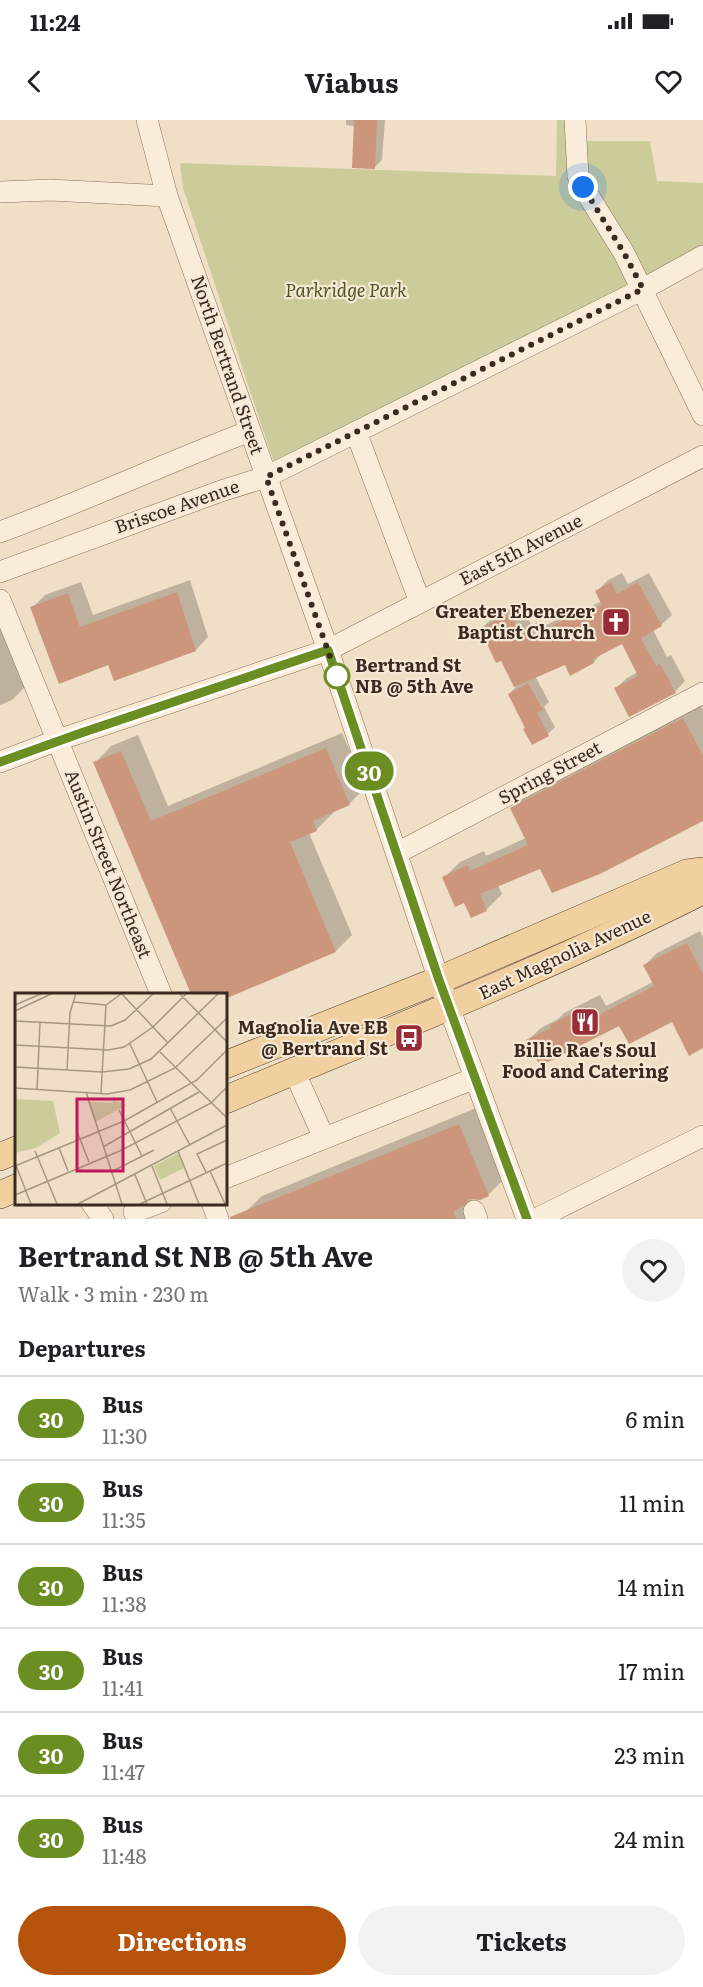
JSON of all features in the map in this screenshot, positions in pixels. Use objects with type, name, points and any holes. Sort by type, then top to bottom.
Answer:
[{"type":"main road","name":"East Magnolia Avenue","points":[[226,1065],[439,980],[687,873],[703,871]]},
{"type":"main road","name":"East Magnolia Avenue","points":[[226,1100],[450,1007],[656,914],[700,892],[703,888]]},
{"type":"main road","points":[[0,1157],[15,1150]]},
{"type":"main road","points":[[0,1195],[15,1188]]},
{"type":"street","name":"North Bertrand Street","points":[[147,120],[167,196],[328,650],[439,980],[527,1219]]},
{"type":"street","points":[[575,120],[578,176],[643,289],[703,416]]},
{"type":"street","points":[[0,192],[50,190],[167,196]]},
{"type":"street","name":"Briscoe Avenue","points":[[0,572],[221,491],[266,477],[643,289],[703,256]]},
{"type":"street","points":[[0,532],[68,507],[250,431]]},
{"type":"street","points":[[357,432],[420,602]]},
{"type":"street","name":"East 5th Avenue","points":[[0,762],[58,740],[328,650],[703,456]]},
{"type":"street","name":"Austin Street Northeast","points":[[0,600],[161,993]]},
{"type":"street","name":"Spring Street","points":[[397,853],[703,693]]},
{"type":"street","points":[[294,1071],[324,1138]]},
{"type":"street","points":[[226,1178],[476,1078]]},
{"type":"street","points":[[536,1219],[703,1136]]},
{"type":"street","points":[[92,1204],[103,1219]]},
{"type":"street","points":[[134,1212],[157,1204]]},
{"type":"street","points":[[212,1204],[218,1219]]},
{"type":"green space","name":"Parkridge Park","points":[[557,120],[582,120],[582,141],[650,141],[657,181],[703,183],[703,250],[276,465],[183,188],[180,163],[556,176]]},
{"type":"building","points":[[354,120],[377,120],[375,169],[352,168]]},
{"type":"building","points":[[611,582],[617,594],[638,582],[662,626],[641,638],[656,666],[660,664],[676,693],[629,717],[614,688],[638,676],[622,644],[593,659],[594,663],[570,676],[565,665],[514,687],[501,661],[496,663],[480,629],[507,615],[511,621],[513,620],[521,635],[526,632],[530,638],[571,616],[573,620],[602,605],[595,591]]},
{"type":"building","points":[[177,592],[196,651],[114,681],[108,665],[59,684],[30,607],[68,593],[80,627]]},
{"type":"building","points":[[528,683],[543,710],[537,713],[549,736],[532,745],[508,694]]},
{"type":"building","points":[[683,718],[703,756],[703,821],[600,874],[552,893],[540,869],[480,894],[487,911],[471,918],[464,903],[455,907],[442,877],[468,865],[470,871],[528,845],[510,808]]},
{"type":"building","points":[[326,748],[350,805],[313,821],[317,831],[290,842],[336,952],[226,999],[226,993],[191,993],[93,762],[121,751],[151,821]]},
{"type":"building","points":[[687,943],[703,974],[703,1048],[689,1056],[672,1022],[629,1044],[619,1026],[540,1066],[526,1040],[587,1006],[593,1018],[654,986],[643,965]]},
{"type":"building","points":[[459,1124],[489,1196],[480,1200],[469,1199],[462,1207],[453,1211],[457,1219],[230,1219],[230,1217]]},
{"type":"bus line","name":"30","points":[[0,762],[328,650],[439,980],[527,1219]]},
{"type":"place","name":"Greater Ebenezer Baptist Church","points":[[616,622]]},
{"type":"place","name":"Bertrand St NB @ 5th Ave","points":[[337,676]]},
{"type":"place","name":"Billie Rae's Soul Food and Catering","points":[[585,1022]]},
{"type":"place","name":"Magnolia Ave EB @ Bertrand St","points":[[409,1038]]},
{"type":"route","points":[[337,676],[266,477],[643,289],[624,253],[583,187]]}]
